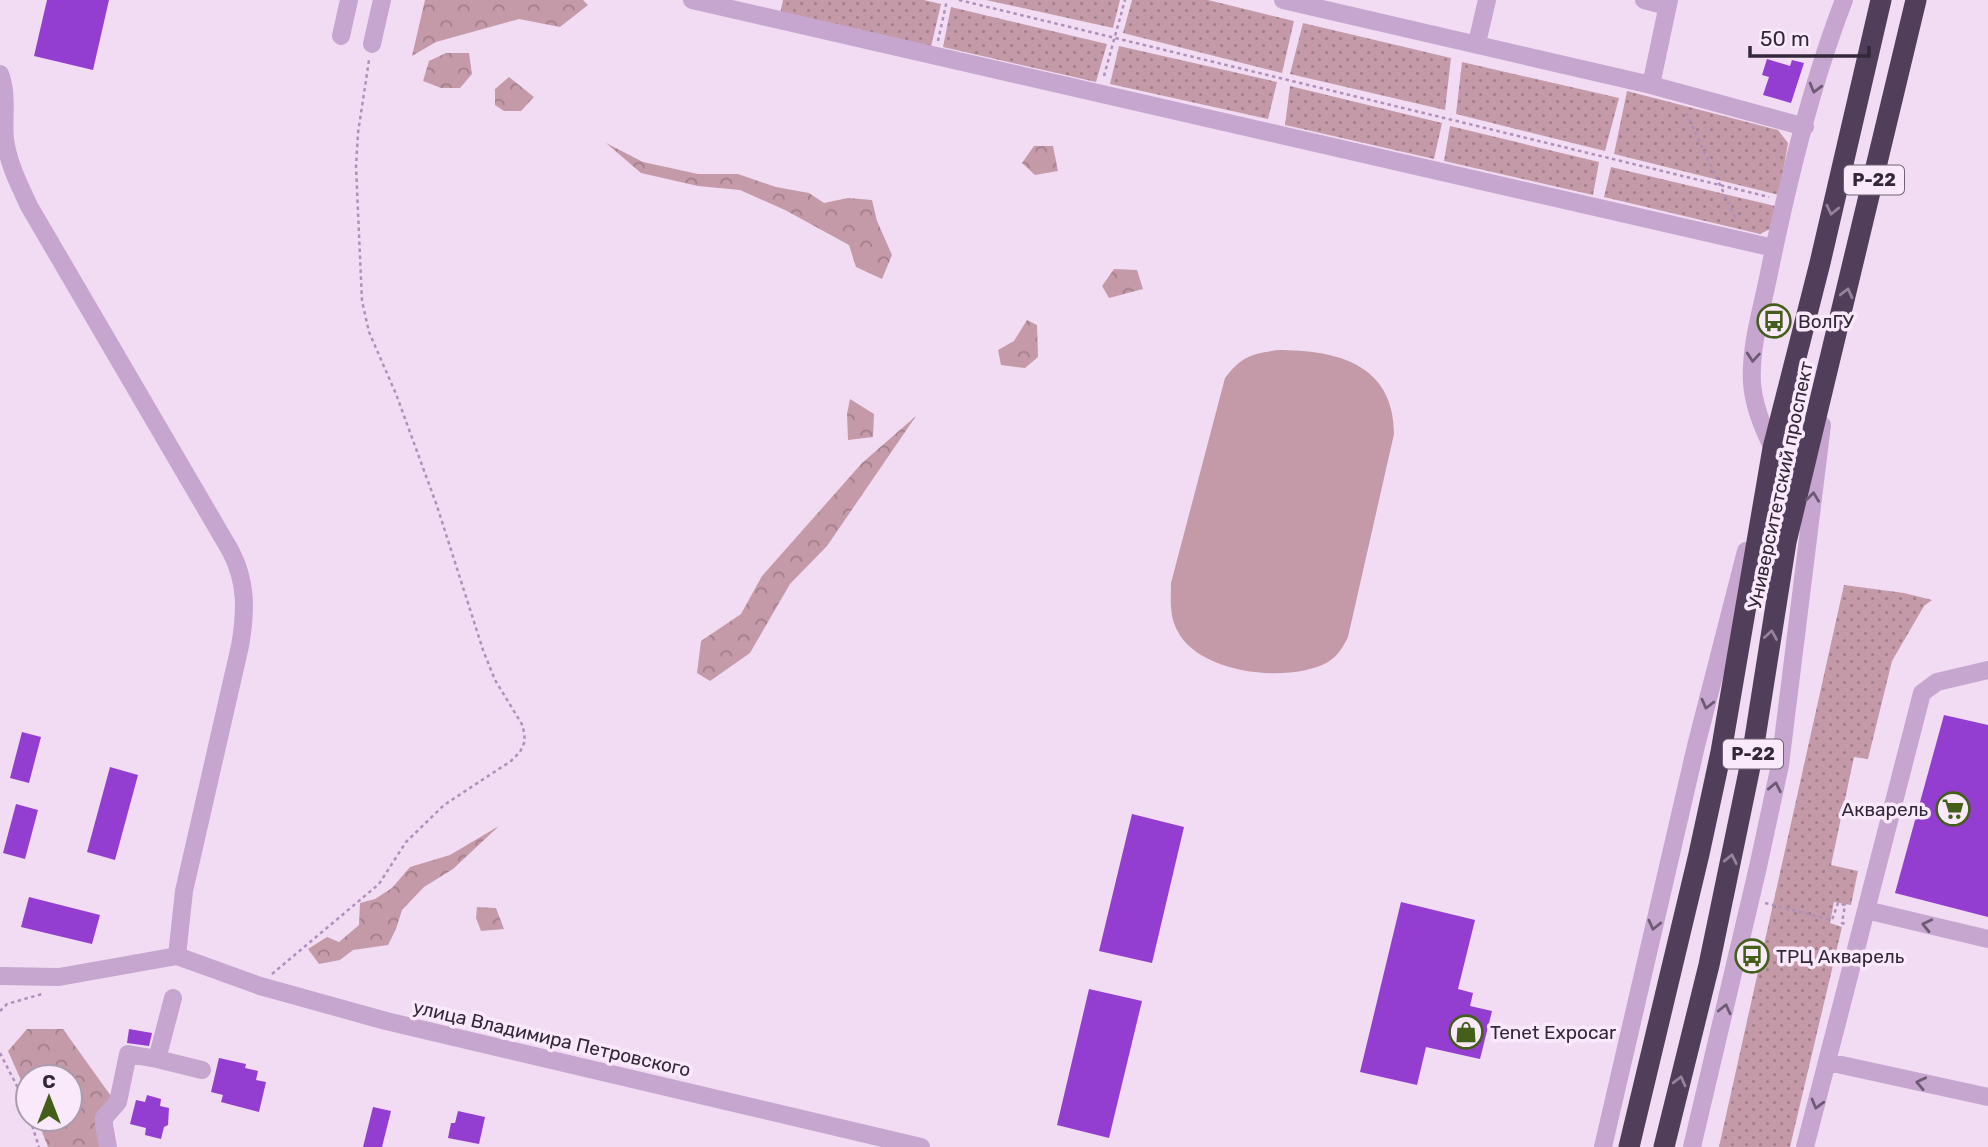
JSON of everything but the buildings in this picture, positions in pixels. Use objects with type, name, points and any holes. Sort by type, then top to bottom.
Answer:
[{"type":"highway","name":"Университетский проспект","points":[[1629,1147],[1721,752],[1773,448],[1820,263],[1881,0]]},
{"type":"highway","name":"Университетский проспект","points":[[1664,1147],[1723,900],[1752,757],[1786,542],[1916,0]]},
{"type":"street","points":[[341,36],[349,0]]},
{"type":"street","points":[[372,44],[382,0]]},
{"type":"street","points":[[692,0],[1774,248]]},
{"type":"street","points":[[1283,0],[1651,85],[1805,127]]},
{"type":"street","points":[[1477,43],[1487,0]]},
{"type":"street","points":[[1644,0],[1668,3],[1651,85]]},
{"type":"street","points":[[1773,448],[1760,424],[1752,383],[1752,364],[1774,248],[1828,42],[1844,0]]},
{"type":"street","points":[[0,74],[4,85],[5,138],[12,170],[29,206],[230,550],[242,576],[244,609],[240,646],[184,891],[177,956],[59,977],[0,976]]},
{"type":"street","points":[[1692,1147],[1759,867],[1780,765],[1831,359]]},
{"type":"street","name":"Университетский проспект","points":[[1603,1147],[1696,747],[1773,448]]},
{"type":"street","points":[[1805,1147],[1922,693],[1937,682],[1988,670]]},
{"type":"street","points":[[1866,910],[1988,939]]},
{"type":"street","name":"улица Владимира Петровского","points":[[177,956],[260,986],[386,1021],[921,1147]]},
{"type":"street","points":[[157,1059],[173,998]]},
{"type":"street","points":[[108,1147],[104,1118],[118,1102],[128,1054],[202,1070]]},
{"type":"street","points":[[1828,1062],[1988,1097]]},
{"type":"path","points":[[935,55],[947,0]]},
{"type":"path","points":[[959,0],[1786,201]]},
{"type":"path","points":[[1100,93],[1125,0]]},
{"type":"path","points":[[260,986],[282,963],[379,884],[407,842],[444,805],[511,761],[520,752],[525,741],[523,726],[495,680],[483,650],[432,494],[396,394],[369,332],[362,300],[356,167],[358,133],[372,44]]},
{"type":"path","points":[[1675,92],[1746,242]]},
{"type":"path","points":[[1765,903],[1832,920],[1838,903],[1845,905],[1842,923],[1849,925]]},
{"type":"path","points":[[0,1011],[7,1004],[43,993],[59,977]]},
{"type":"path","points":[[0,1053],[14,1080]]},
{"type":"green space","points":[[425,0],[583,0],[588,5],[560,27],[519,19],[436,42],[412,56]]},
{"type":"green space","points":[[783,0],[924,0],[941,4],[931,47],[780,14]]},
{"type":"green space","points":[[986,0],[1120,0],[1113,28]]},
{"type":"green space","points":[[1132,0],[1208,0],[1294,21],[1282,73],[1123,33]]},
{"type":"green space","points":[[951,7],[1107,44],[1096,82],[943,47]]},
{"type":"green space","points":[[1303,23],[1451,58],[1445,110],[1290,74]]},
{"type":"green space","points":[[1119,46],[1277,82],[1268,119],[1110,84]]},
{"type":"green space","points":[[446,53],[469,53],[472,74],[460,88],[441,88],[423,81],[429,61]]},
{"type":"green space","points":[[1462,62],[1619,98],[1605,151],[1456,114]]},
{"type":"green space","points":[[509,77],[534,97],[521,111],[504,111],[495,105],[495,89]]},
{"type":"green space","points":[[1290,86],[1442,123],[1434,159],[1285,125]]},
{"type":"green space","points":[[1627,91],[1778,130],[1788,143],[1779,195],[1614,154]]},
{"type":"green space","points":[[1450,126],[1599,162],[1593,195],[1444,161]]},
{"type":"green space","points":[[606,143],[643,162],[698,174],[738,174],[776,187],[809,193],[824,203],[848,198],[872,200],[877,221],[892,255],[882,279],[856,267],[849,245],[785,210],[740,190],[698,186],[641,173]]},
{"type":"green space","points":[[1034,146],[1053,146],[1058,171],[1035,175],[1022,163]]},
{"type":"green space","points":[[1611,167],[1775,206],[1770,229],[1760,234],[1604,197]]},
{"type":"green space","points":[[1114,269],[1137,270],[1143,289],[1109,298],[1102,286]]},
{"type":"green space","points":[[1027,320],[1037,325],[1038,357],[1025,368],[1001,365],[998,350],[1014,341]]},
{"type":"green space","points":[[1278,350],[1321,353],[1358,366],[1373,377],[1384,391],[1391,410],[1394,434],[1346,641],[1328,662],[1311,669],[1269,673],[1224,665],[1204,657],[1188,645],[1173,619],[1171,583],[1225,378],[1248,357]]},
{"type":"green space","points":[[850,399],[874,414],[873,437],[848,440],[847,414]]},
{"type":"green space","points":[[916,416],[827,546],[790,584],[750,653],[710,681],[697,673],[701,641],[741,614],[762,576],[862,463]]},
{"type":"green space","points":[[1844,585],[1904,593],[1932,600],[1924,606],[1892,661],[1868,759],[1854,757],[1831,865],[1858,871],[1851,905],[1834,902],[1830,923],[1842,927],[1790,1147],[1719,1147]]},
{"type":"green space","points":[[499,826],[453,869],[424,887],[402,910],[388,945],[353,950],[340,960],[319,964],[308,949],[327,937],[339,942],[359,925],[360,903],[375,899],[392,888],[410,867],[450,855]]},
{"type":"green space","points":[[477,907],[496,908],[504,929],[481,931],[476,918]]},
{"type":"green space","points":[[27,1029],[63,1029],[111,1096],[106,1147],[48,1147],[42,1133],[84,1133],[84,1063],[14,1064],[8,1051]]},
{"type":"place","name":"ВолГУ","points":[[1774,321]]},
{"type":"place","name":"Акварель","points":[[1953,809]]},
{"type":"place","name":"ТРЦ Акварель","points":[[1752,956]]},
{"type":"place","name":"Tenet Expocar","points":[[1466,1032]]}]
